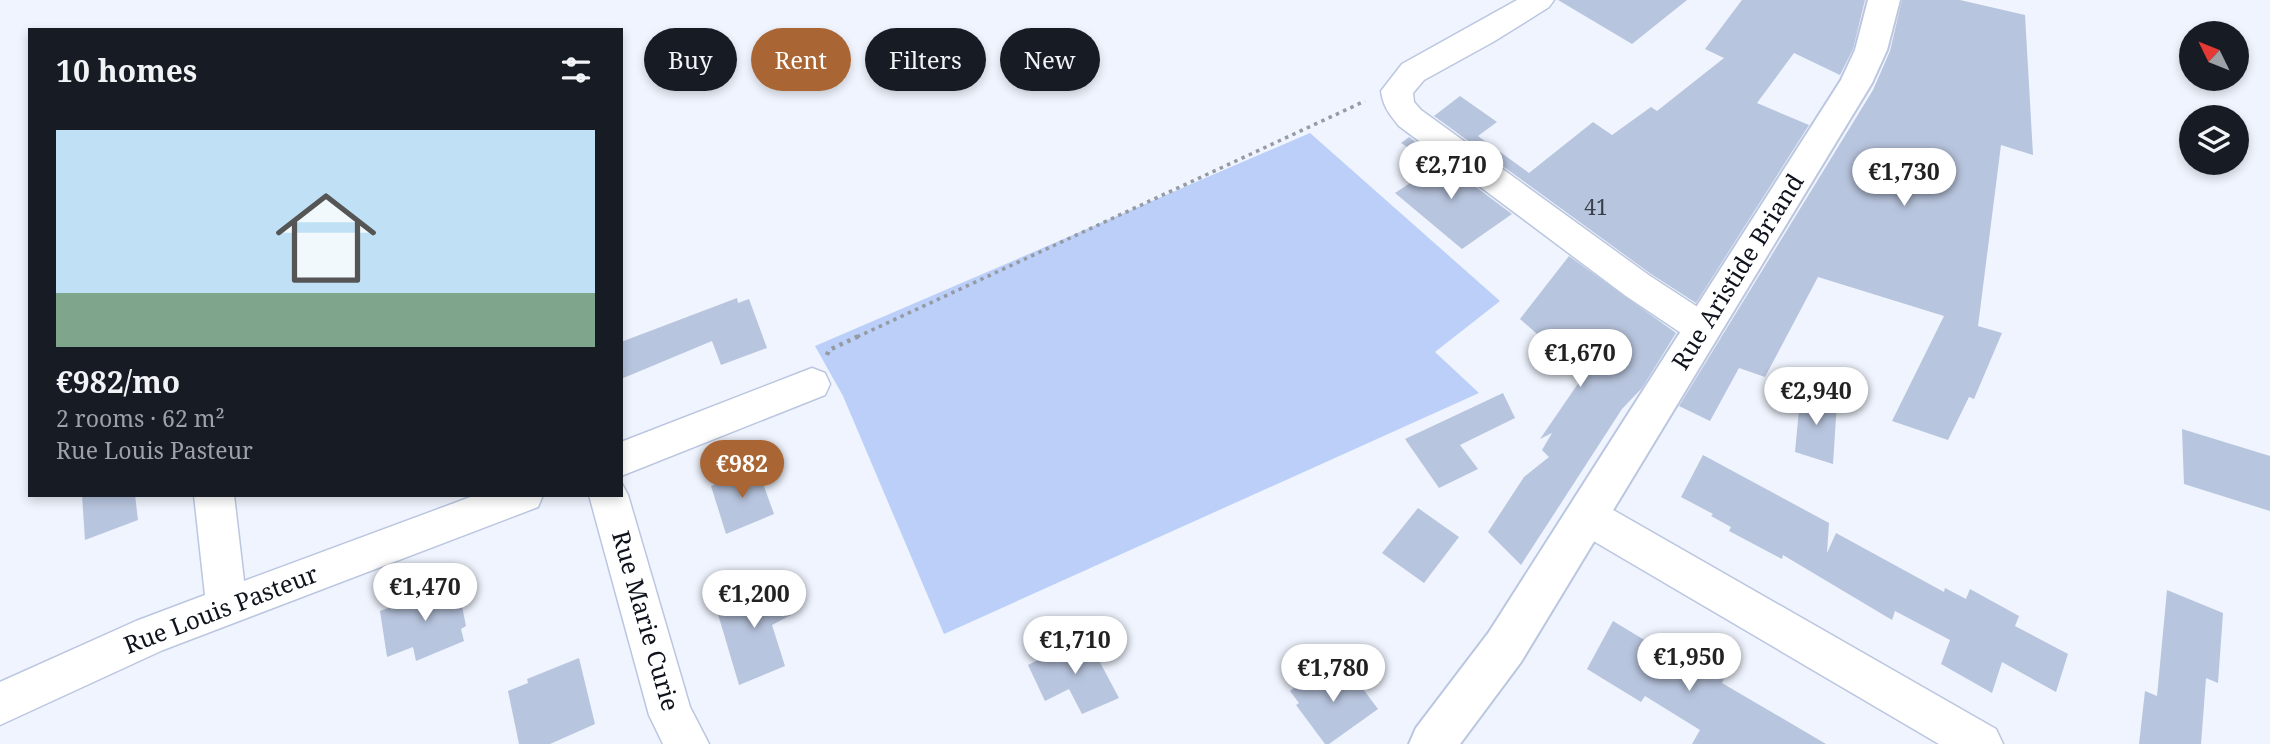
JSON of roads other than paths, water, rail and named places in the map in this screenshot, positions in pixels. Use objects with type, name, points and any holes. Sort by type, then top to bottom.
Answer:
[{"type":"street","points":[[1539,0],[1482,35],[1413,72],[1400,85],[1397,98],[1410,118],[1638,286],[1703,329]]},
{"type":"street","name":"Rue Aristide Briand","points":[[1432,744],[1493,666],[1862,72],[1884,0]]},
{"type":"street","points":[[623,457],[812,384]]},
{"type":"street","points":[[214,497],[227,607]]},
{"type":"street","name":"Rue Louis Pasteur","points":[[0,704],[151,635],[519,497]]},
{"type":"street","name":"Rue Marie Curie","points":[[609,497],[671,715],[687,744]]},
{"type":"street","points":[[1587,516],[1981,744]]}]
